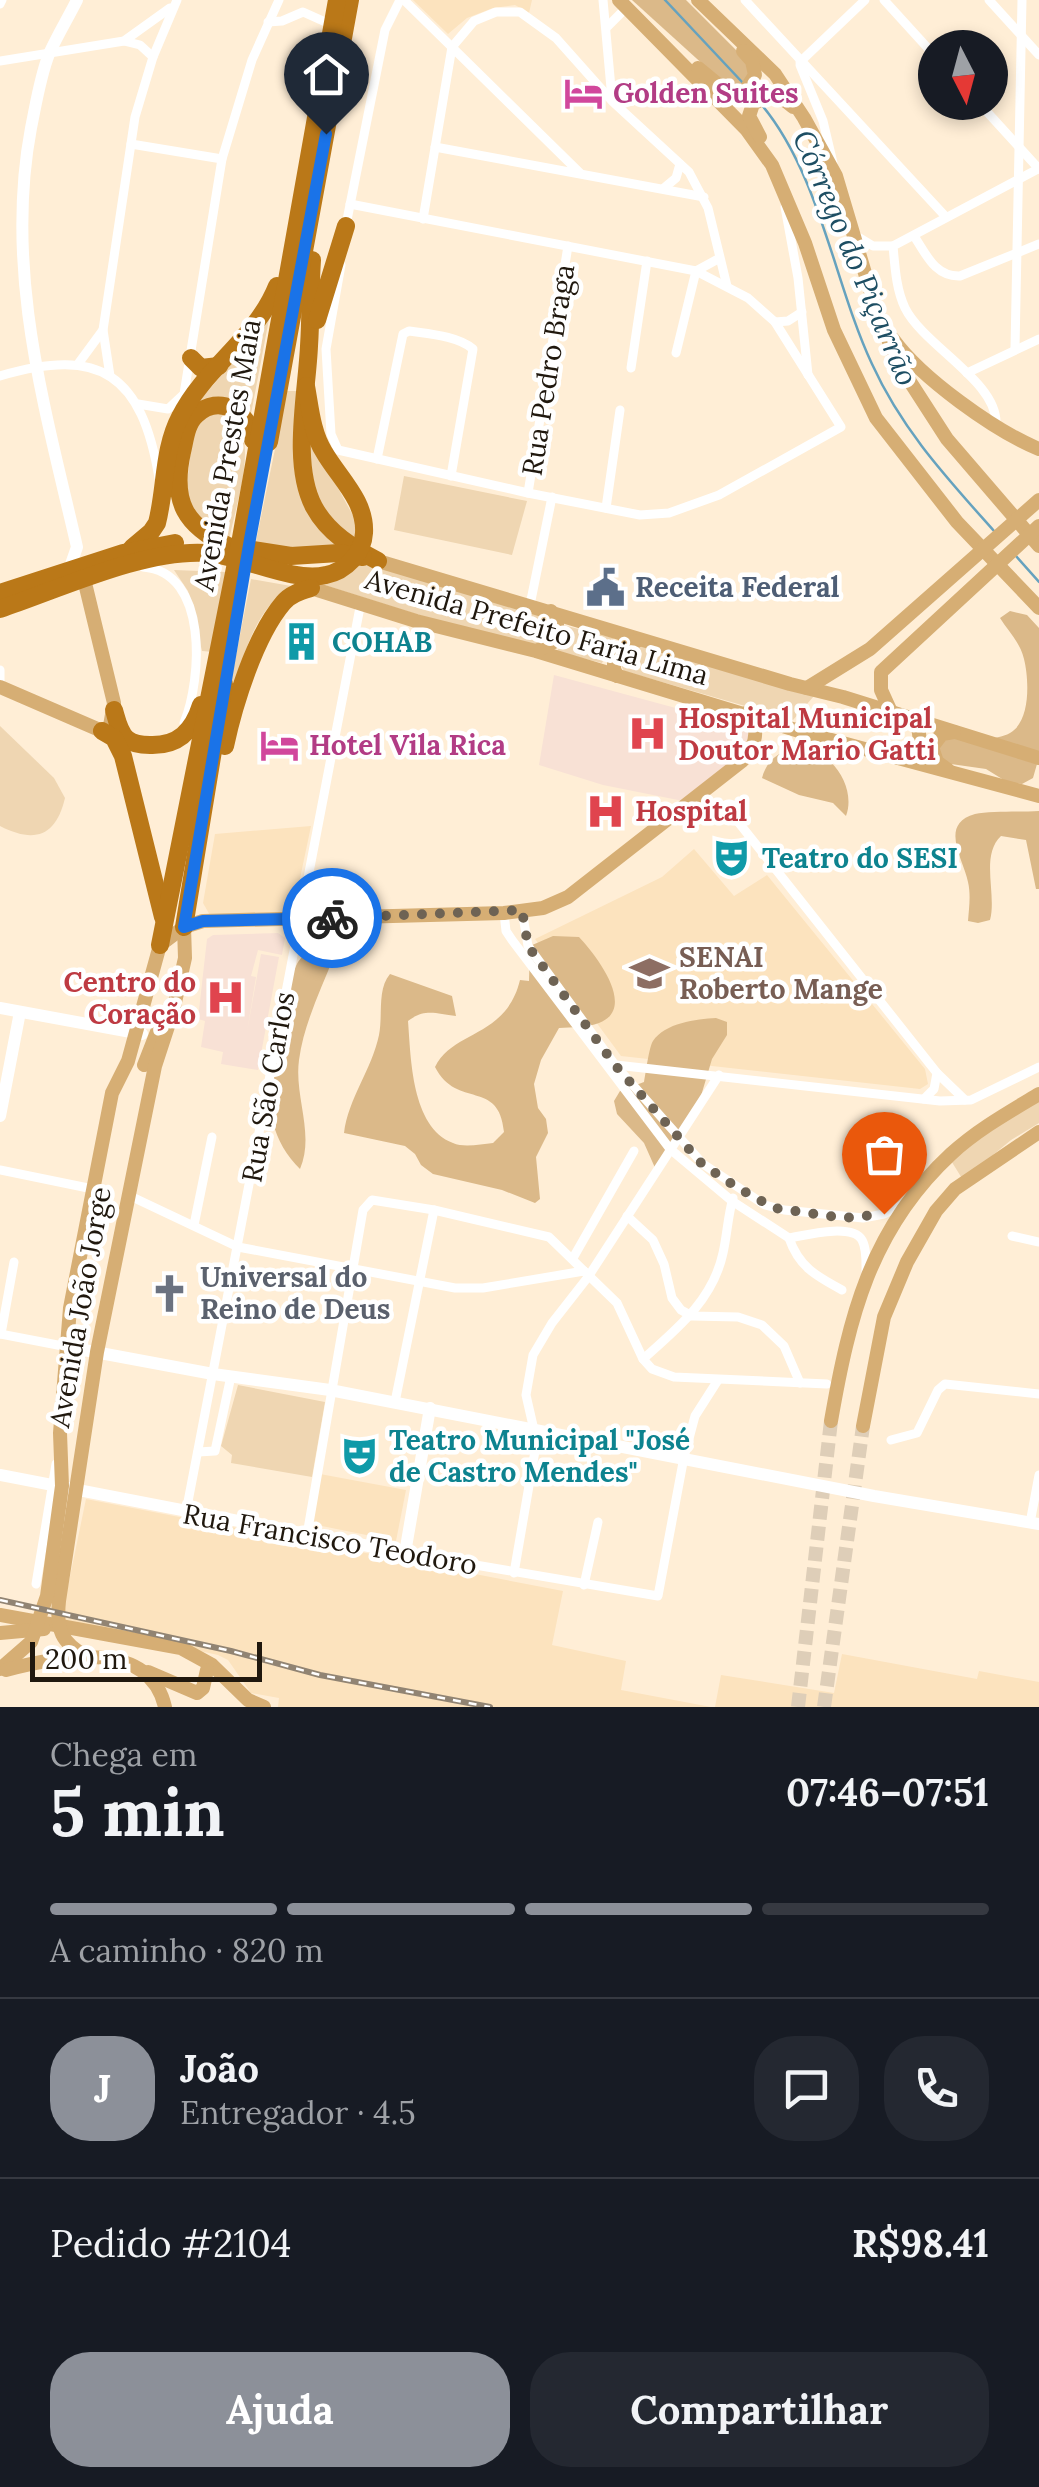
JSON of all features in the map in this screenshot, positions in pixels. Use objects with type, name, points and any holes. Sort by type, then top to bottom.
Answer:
[{"type":"highway","name":"Avenida Prestes Maia","points":[[191,924],[240,541],[334,0]]},
{"type":"highway","name":"Avenida Prestes Maia","points":[[240,541],[320,168],[350,0]]},
{"type":"highway","points":[[338,67],[360,0]]},
{"type":"highway","points":[[320,168],[312,255],[303,469],[309,496],[326,525],[352,548],[378,561]]},
{"type":"highway","points":[[310,345],[346,226]]},
{"type":"highway","points":[[134,560],[152,532],[163,500],[174,430],[181,414],[263,316],[280,282],[293,238]]},
{"type":"highway","points":[[191,358],[201,368],[219,366]]},
{"type":"highway","points":[[134,560],[206,554],[319,577],[342,570],[358,550],[363,516],[316,437],[306,386]]},
{"type":"highway","points":[[254,456],[249,422],[235,408],[205,409],[190,423],[179,472],[181,503],[200,532],[291,556],[354,554],[378,561]]},
{"type":"highway","points":[[0,593],[134,560],[188,542],[240,541]]},
{"type":"highway","points":[[134,560],[216,565],[311,588]]},
{"type":"highway","points":[[0,609],[77,574]]},
{"type":"highway","points":[[191,924],[238,695],[282,604],[290,596],[311,588]]},
{"type":"highway","name":"Avenida Prestes Maia","points":[[163,918],[236,590]]},
{"type":"highway","points":[[114,710],[127,739],[145,746],[166,745],[193,724],[218,658]]},
{"type":"highway","points":[[102,731],[114,738],[120,748],[163,918]]},
{"type":"highway","points":[[126,770],[134,752],[145,746]]},
{"type":"highway","name":"Avenida João Jorge","points":[[160,944],[163,918]]},
{"type":"main road","points":[[698,0],[775,74],[804,118],[836,176],[876,310],[896,360],[924,408],[1039,546]]},
{"type":"main road","points":[[622,4],[746,129],[775,171]]},
{"type":"main road","points":[[715,16],[752,61],[749,116],[768,151],[805,243],[834,330],[876,418],[957,522],[1039,608]]},
{"type":"main road","points":[[648,29],[662,35],[722,89],[732,94],[750,92],[785,99],[804,118]]},
{"type":"main road","points":[[876,310],[904,353],[928,377],[1039,448]]},
{"type":"main road","points":[[808,688],[870,649],[1038,501]]},
{"type":"main road","points":[[891,712],[880,690],[882,672],[1039,526]]},
{"type":"main road","name":"Avenida Prefeito Faria Lima","points":[[378,561],[1039,758]]},
{"type":"main road","points":[[0,686],[102,731],[110,726],[114,710],[77,574]]},
{"type":"main road","points":[[1006,574],[1039,617]]},
{"type":"main road","name":"Avenida Prefeito Faria Lima","points":[[311,588],[1039,796]]},
{"type":"main road","points":[[536,651],[557,640],[551,611]]},
{"type":"main road","points":[[618,676],[614,670],[614,650],[642,641]]},
{"type":"main road","points":[[160,944],[191,924],[504,913],[544,908],[568,898],[742,761],[752,748],[756,730],[746,713]]},
{"type":"main road","points":[[898,758],[920,741],[918,726],[912,718]]},
{"type":"main road","points":[[950,772],[937,762],[932,747],[942,734],[955,732]]},
{"type":"main road","points":[[1014,752],[1039,749]]},
{"type":"main road","name":"Avenida Prestes Maia","points":[[184,958],[191,924]]},
{"type":"main road","name":"Avenida João Jorge","points":[[64,1486],[60,1433],[70,1308],[112,1092],[138,1033],[160,944]]},
{"type":"main road","name":"Avenida João Jorge","points":[[0,1670],[31,1642],[47,1594],[92,1351],[155,1066],[184,958]]},
{"type":"main road","points":[[144,1065],[178,988]]},
{"type":"main road","points":[[112,1092],[116,1116]]},
{"type":"main road","points":[[831,1422],[855,1305],[866,1274],[908,1201],[950,1155],[1039,1094]]},
{"type":"main road","points":[[862,1426],[884,1317],[906,1262],[936,1211],[955,1189],[1039,1132]]},
{"type":"main road","points":[[929,1178],[953,1168],[959,1179],[955,1189]]},
{"type":"main road","points":[[855,1305],[864,1322],[873,1323],[884,1317]]},
{"type":"main road","name":"Avenida João Jorge","points":[[47,1594],[60,1634],[68,1645],[87,1657]]},
{"type":"main road","points":[[0,1615],[180,1648],[212,1665],[245,1704]]},
{"type":"main road","points":[[0,1633],[45,1629],[165,1652],[207,1670],[245,1704],[264,1707]]},
{"type":"main road","points":[[0,1670],[87,1657],[129,1664],[193,1692],[200,1691],[207,1670]]},
{"type":"main road","points":[[129,1664],[153,1682],[165,1707]]},
{"type":"street","points":[[77,0],[49,55],[32,124],[22,200],[22,266],[36,365],[77,547],[77,574]]},
{"type":"street","points":[[138,404],[168,409],[184,394],[222,158],[242,90],[278,0]]},
{"type":"street","points":[[350,204],[696,271],[748,298],[775,322],[841,427],[720,496],[668,514],[640,515],[528,494],[338,450],[331,434],[326,349],[350,204],[385,30],[402,0],[580,173]]},
{"type":"street","points":[[603,0],[612,102]]},
{"type":"street","points":[[744,0],[946,217]]},
{"type":"street","points":[[800,62],[864,0]]},
{"type":"street","points":[[884,0],[918,37]]},
{"type":"street","points":[[990,0],[1039,55]]},
{"type":"street","points":[[1016,348],[1022,0]]},
{"type":"street","points":[[0,61],[124,41],[175,3]]},
{"type":"street","points":[[110,376],[104,330],[141,92],[175,3]]},
{"type":"street","points":[[608,28],[622,4]]},
{"type":"street","points":[[268,22],[303,12],[332,24]]},
{"type":"street","points":[[423,219],[452,47],[474,21],[496,12],[520,12],[544,26],[612,102],[689,172],[704,197],[727,286]]},
{"type":"street","points":[[124,41],[140,46],[153,57]]},
{"type":"street","points":[[593,78],[607,58]]},
{"type":"street","points":[[800,62],[823,121],[836,176]]},
{"type":"street","points":[[855,235],[873,246],[893,246],[1039,169],[994,120]]},
{"type":"street","points":[[132,144],[222,158]]},
{"type":"street","points":[[546,167],[551,160],[552,144]]},
{"type":"street","points":[[435,146],[704,197]]},
{"type":"street","points":[[664,188],[676,178],[680,164]]},
{"type":"street","points":[[775,171],[802,312],[809,378]]},
{"type":"street","points":[[914,236],[940,273],[948,277],[960,276],[1039,244]]},
{"type":"street","name":"Rua Pedro Braga","points":[[528,494],[568,246]]},
{"type":"street","points":[[893,246],[896,282],[906,309],[943,353],[968,373],[993,405],[996,424]]},
{"type":"street","points":[[676,353],[696,271],[718,259]]},
{"type":"street","points":[[631,368],[647,261]]},
{"type":"street","points":[[775,322],[788,321],[802,312]]},
{"type":"street","points":[[78,364],[104,330]]},
{"type":"street","points":[[377,459],[403,334],[409,330],[439,336],[474,348],[450,476]]},
{"type":"street","points":[[968,373],[1039,339]]},
{"type":"street","points":[[0,376],[36,365],[78,364],[110,376],[138,404],[154,450],[163,500]]},
{"type":"street","points":[[606,508],[620,410]]},
{"type":"street","points":[[530,605],[552,497]]},
{"type":"street","points":[[134,560],[175,580],[187,602],[196,639],[197,673],[190,707],[182,727],[166,745]]},
{"type":"street","name":"Rua São Carlos","points":[[186,1513],[361,602]]},
{"type":"street","points":[[0,670],[0,686]]},
{"type":"street","points":[[735,818],[938,1073],[965,1100]]},
{"type":"street","points":[[522,910],[526,942],[615,1065],[702,1164],[774,1208],[843,1218],[884,1214],[908,1201]]},
{"type":"street","points":[[504,913],[507,933],[670,1150],[732,1201],[789,1238],[802,1265],[842,1290]]},
{"type":"street","points":[[0,1008],[138,1033]]},
{"type":"street","points":[[0,1116],[20,1012]]},
{"type":"street","points":[[615,1065],[924,1100],[981,1096],[1039,1067]]},
{"type":"street","points":[[924,1100],[934,1089],[938,1073]]},
{"type":"street","points":[[514,1573],[534,1457],[534,1430],[526,1395],[533,1355],[719,1075]]},
{"type":"street","points":[[940,1100],[950,1085]]},
{"type":"street","points":[[194,1224],[212,1138]]},
{"type":"street","points":[[572,1258],[634,1150]]},
{"type":"street","points":[[0,1170],[93,1189]]},
{"type":"street","points":[[643,1359],[692,1316],[723,1256],[732,1201],[738,1188]]},
{"type":"street","points":[[127,1194],[238,1247],[421,1282],[469,1288],[586,1274]]},
{"type":"street","points":[[307,1535],[362,1210],[372,1200],[434,1210],[549,1238],[617,1303],[652,1370],[674,1377],[827,1384]]},
{"type":"street","points":[[395,1402],[434,1210]]},
{"type":"street","points":[[627,1216],[653,1240],[672,1298],[681,1310],[692,1316],[738,1317],[762,1325],[784,1346],[800,1383]]},
{"type":"street","points":[[789,1238],[854,1232],[864,1244],[866,1274]]},
{"type":"street","points":[[1012,1236],[1039,1242]]},
{"type":"street","points":[[14,1262],[0,1334],[68,1353]]},
{"type":"street","points":[[92,1351],[430,1408],[1035,1524],[1039,1476]]},
{"type":"street","name":"Avenida João Jorge","points":[[68,1353],[92,1351]]},
{"type":"street","points":[[198,1452],[215,1451],[231,1376]]},
{"type":"street","points":[[684,1457],[695,1416],[718,1380]]},
{"type":"street","points":[[891,1440],[917,1433],[938,1390],[945,1384],[1039,1394]]},
{"type":"street","points":[[405,1553],[430,1408]]},
{"type":"street","name":"Rua Francisco Teodoro","points":[[0,1475],[186,1513],[654,1597],[660,1594],[684,1457]]},
{"type":"street","points":[[584,1585],[598,1522]]},
{"type":"shaded area","points":[[413,0],[532,0],[529,13],[515,5],[493,8],[467,18],[448,34]]},
{"type":"shaded area","points":[[632,0],[686,0],[747,61],[749,76],[739,85],[728,87]]},
{"type":"shaded area","points":[[269,319],[251,414],[241,402],[197,404]]},
{"type":"shaded area","points":[[287,391],[299,391],[301,491],[344,548],[314,551],[255,546]]},
{"type":"shaded area","points":[[223,411],[237,417],[245,446],[243,478],[229,541],[202,528],[185,501],[193,431],[206,415]]},
{"type":"shaded area","points":[[310,437],[356,521],[356,541],[331,517],[318,496]]},
{"type":"shaded area","points":[[404,476],[527,501],[512,555],[394,530]]},
{"type":"shaded area","points":[[360,561],[543,616],[554,630],[547,640],[533,646],[318,583]]},
{"type":"shaded area","points":[[174,570],[226,572],[213,652],[202,651],[188,591]]},
{"type":"shaded area","points":[[251,579],[291,586],[262,616],[236,682],[231,681]]},
{"type":"shaded area","points":[[1010,611],[1027,615],[1039,628],[1039,757],[1033,778],[1022,784],[1007,782],[986,769],[937,762],[929,739],[940,732],[994,738],[1017,727],[1025,710],[1027,677],[1020,647],[1000,618]]},
{"type":"shaded area","points":[[563,625],[614,638],[602,663],[556,652],[565,641]]},
{"type":"shaded area","points":[[641,646],[814,696],[793,720],[624,671],[620,654]]},
{"type":"shaded area","name":"Hospital Municipal Doutor Mario Gatti","points":[[554,675],[753,729],[746,752],[683,801],[603,785],[539,765]]},
{"type":"shaded area","points":[[0,726],[54,778],[65,798],[56,821],[42,833],[24,835],[0,826]]},
{"type":"shaded area","points":[[799,747],[821,754],[838,771],[848,793],[846,816],[833,803],[799,795],[762,778],[775,757]]},
{"type":"shaded area","points":[[1039,811],[1039,889],[1026,840],[1001,836],[991,854],[990,920],[968,921],[969,887],[956,844],[958,826],[975,814]]},
{"type":"shaded area","points":[[311,826],[292,917],[211,917],[203,903],[215,834]]},
{"type":"shaded area","points":[[694,849],[734,896],[767,875],[925,1069],[928,1084],[920,1089],[621,1056],[535,939],[662,877]]},
{"type":"shaded area","name":"Centro do Coração","points":[[278,933],[285,938],[282,955],[258,950],[251,976],[256,977],[247,1032],[261,954],[279,957],[258,1070],[221,1064],[223,1052],[201,1047],[205,1021],[198,1019],[207,939],[213,935]]},
{"type":"shaded area","points":[[553,936],[579,937],[610,981],[615,1006],[610,1016],[599,1023],[559,1028],[541,1060],[534,1084],[548,1133],[536,1157],[540,1199],[535,1203],[502,1190],[433,1174],[405,1146],[344,1133],[350,1108],[376,1048],[382,995],[390,974],[452,996],[456,1016],[425,1013],[408,1021],[412,1071],[429,1122],[439,1135],[453,1143],[493,1143],[504,1132],[501,1115],[494,1105],[454,1088],[435,1067],[454,1046],[503,1013],[520,980],[529,981],[530,946]]},
{"type":"shaded area","points":[[324,949],[334,956],[309,1020],[299,1060],[305,1129],[300,1169],[283,1147],[273,1122],[274,1065],[281,1016],[298,962],[313,951]]},
{"type":"shaded area","points":[[716,1018],[727,1022],[727,1035],[712,1059],[698,1106],[656,1170],[644,1143],[617,1114],[614,1101],[620,1091],[644,1082],[650,1049],[658,1035],[682,1023]]},
{"type":"shaded area","points":[[1039,1098],[1039,1123],[1011,1140],[963,1180],[950,1159]]},
{"type":"shaded area","points":[[238,1385],[325,1402],[312,1477],[231,1463],[232,1455],[221,1446]]},
{"type":"shaded area","points":[[320,1474],[406,1490],[396,1541],[312,1524]]},
{"type":"shaded area","points":[[86,1499],[563,1591],[552,1645],[626,1661],[621,1690],[711,1707],[278,1707],[279,1698],[251,1693],[228,1660],[218,1655],[61,1620]]},
{"type":"shaded area","points":[[842,1654],[977,1679],[979,1671],[1039,1682],[1039,1707],[715,1707],[721,1675],[834,1693]]},
{"type":"waterway","name":"Córrego do Piçarrão","points":[[665,0],[743,83]]},
{"type":"waterway","name":"Córrego do Piçarrão","points":[[761,104],[798,163],[859,332],[884,388],[927,452],[994,531]]},
{"type":"waterway","name":"Córrego do Piçarrão","points":[[1016,556],[1039,582]]},
{"type":"tunnel","points":[[798,1707],[831,1421]]},
{"type":"tunnel","points":[[824,1707],[863,1426]]},
{"type":"railway","points":[[0,1600],[231,1651],[320,1675],[490,1707]]},
{"type":"way so far","points":[[332,918],[522,910],[528,946],[615,1065],[702,1164],[774,1208],[843,1218],[884,1214]]},
{"type":"place","name":"Golden Suites","points":[[583,93]]},
{"type":"place","name":"Receita Federal","points":[[605,587]]},
{"type":"place","name":"COHAB","points":[[302,642]]},
{"type":"place","name":"Hospital Municipal Doutor Mario Gatti","points":[[648,734]]},
{"type":"place","name":"Hotel Vila Rica","points":[[279,745]]},
{"type":"place","name":"Hospital","points":[[605,811]]},
{"type":"place","name":"Teatro do SESI","points":[[732,858]]},
{"type":"place","name":"SENAI Roberto Mange","points":[[649,973]]},
{"type":"place","name":"Centro do Coração","points":[[226,998]]},
{"type":"place","name":"Universal do Reino de Deus","points":[[170,1293]]},
{"type":"place","name":"Teatro Municipal \"José de Castro Mendes\"","points":[[359,1456]]},
{"type":"route","points":[[326,134],[222,692],[184,927],[203,921],[332,918]]}]
